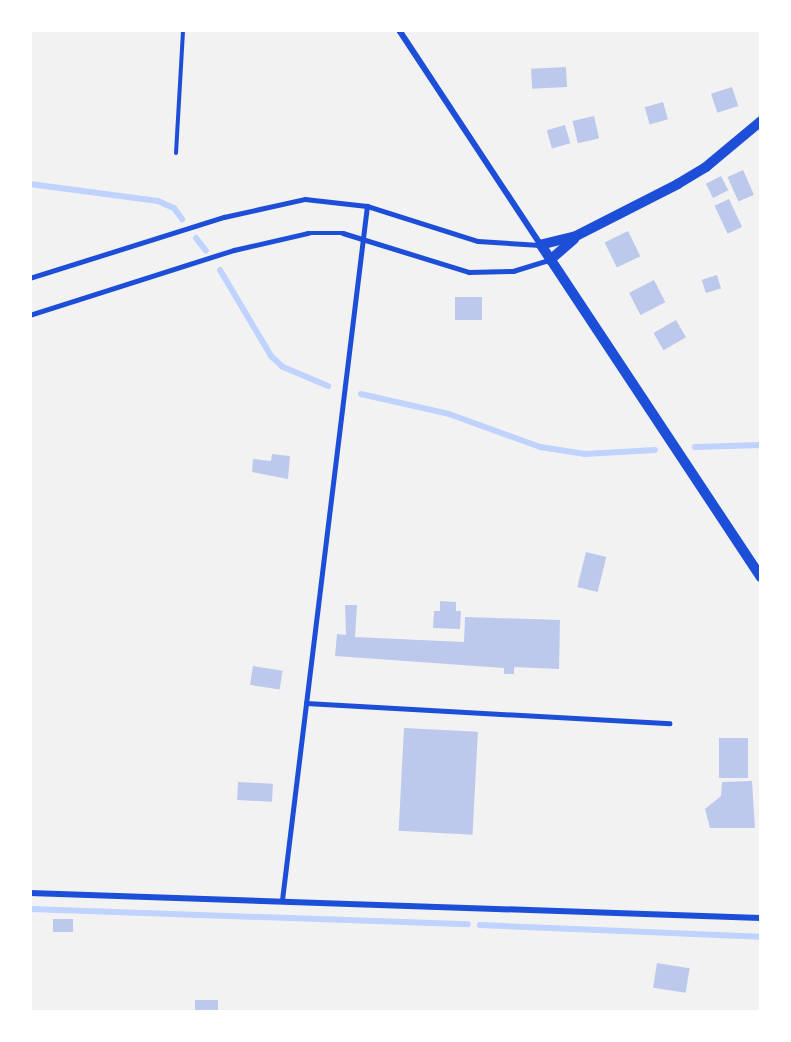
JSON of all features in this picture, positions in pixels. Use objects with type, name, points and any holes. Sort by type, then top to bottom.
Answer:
[{"type":"street","points":[[399,30],[761,577]]},
{"type":"street","points":[[541,245],[576,236],[697,173],[761,121]]},
{"type":"street","points":[[550,260],[576,236]]},
{"type":"street","points":[[30,893],[761,918]]},
{"type":"lane","points":[[30,278],[266,206],[305,199],[367,206],[478,241],[541,245]]},
{"type":"lane","points":[[282,900],[367,206]]},
{"type":"lane","points":[[30,315],[276,239],[327,231],[363,239],[469,272],[513,271],[550,260]]},
{"type":"lane","points":[[306,704],[669,723]]},
{"type":"path","points":[[176,153],[183,30]]},
{"type":"building","points":[[566,67],[567,87],[532,89],[531,69]]},
{"type":"building","points":[[732,87],[738,106],[717,113],[711,94]]},
{"type":"building","points":[[663,102],[668,119],[650,125],[645,107]]},
{"type":"building","points":[[594,116],[599,138],[578,143],[573,121]]},
{"type":"building","points":[[565,125],[570,143],[552,149],[547,130]]},
{"type":"building","points":[[743,170],[754,195],[738,202],[727,177]]},
{"type":"building","points":[[721,176],[728,190],[713,198],[706,184]]},
{"type":"building","points":[[729,199],[742,227],[728,234],[714,206]]},
{"type":"building","points":[[628,231],[640,256],[617,268],[605,242]]},
{"type":"building","points":[[717,275],[721,288],[706,293],[702,280]]},
{"type":"building","points":[[654,280],[665,302],[640,315],[629,293]]},
{"type":"building","points":[[455,297],[482,297],[482,320],[455,320]]},
{"type":"building","points":[[676,320],[686,337],[663,350],[653,333]]},
{"type":"building","points":[[272,454],[290,456],[288,479],[252,472],[253,459],[271,461]]},
{"type":"building","points":[[586,552],[606,557],[598,592],[577,587]]},
{"type":"building","points":[[440,601],[456,602],[456,611],[461,611],[460,629],[433,628],[434,611],[440,611]]},
{"type":"building","points":[[345,605],[357,605],[355,637],[464,642],[465,617],[560,620],[559,669],[514,667],[514,674],[504,674],[504,668],[335,656],[337,634],[346,635]]},
{"type":"building","points":[[253,666],[283,671],[280,689],[250,685]]},
{"type":"building","points":[[404,728],[478,732],[473,835],[399,831]]},
{"type":"building","points":[[719,738],[748,738],[748,778],[719,778]]},
{"type":"building","points":[[752,781],[755,828],[710,828],[705,809],[721,796],[722,782]]},
{"type":"building","points":[[238,782],[273,784],[272,802],[237,800]]},
{"type":"building","points":[[53,919],[73,919],[73,932],[53,932]]},
{"type":"building","points":[[657,963],[690,968],[686,993],[653,988]]},
{"type":"building","points":[[195,1000],[218,1000],[218,1012],[195,1012]]},
{"type":"waterway","points":[[30,184],[158,201],[174,208],[182,219]]},
{"type":"waterway","points":[[196,238],[206,251]]},
{"type":"waterway","points":[[220,270],[271,356],[283,367],[328,386]]},
{"type":"waterway","points":[[361,394],[449,414],[540,447],[585,454],[655,450]]},
{"type":"waterway","points":[[695,447],[761,445]]},
{"type":"waterway","points":[[30,909],[468,924]]},
{"type":"waterway","points":[[480,925],[761,937]]}]
